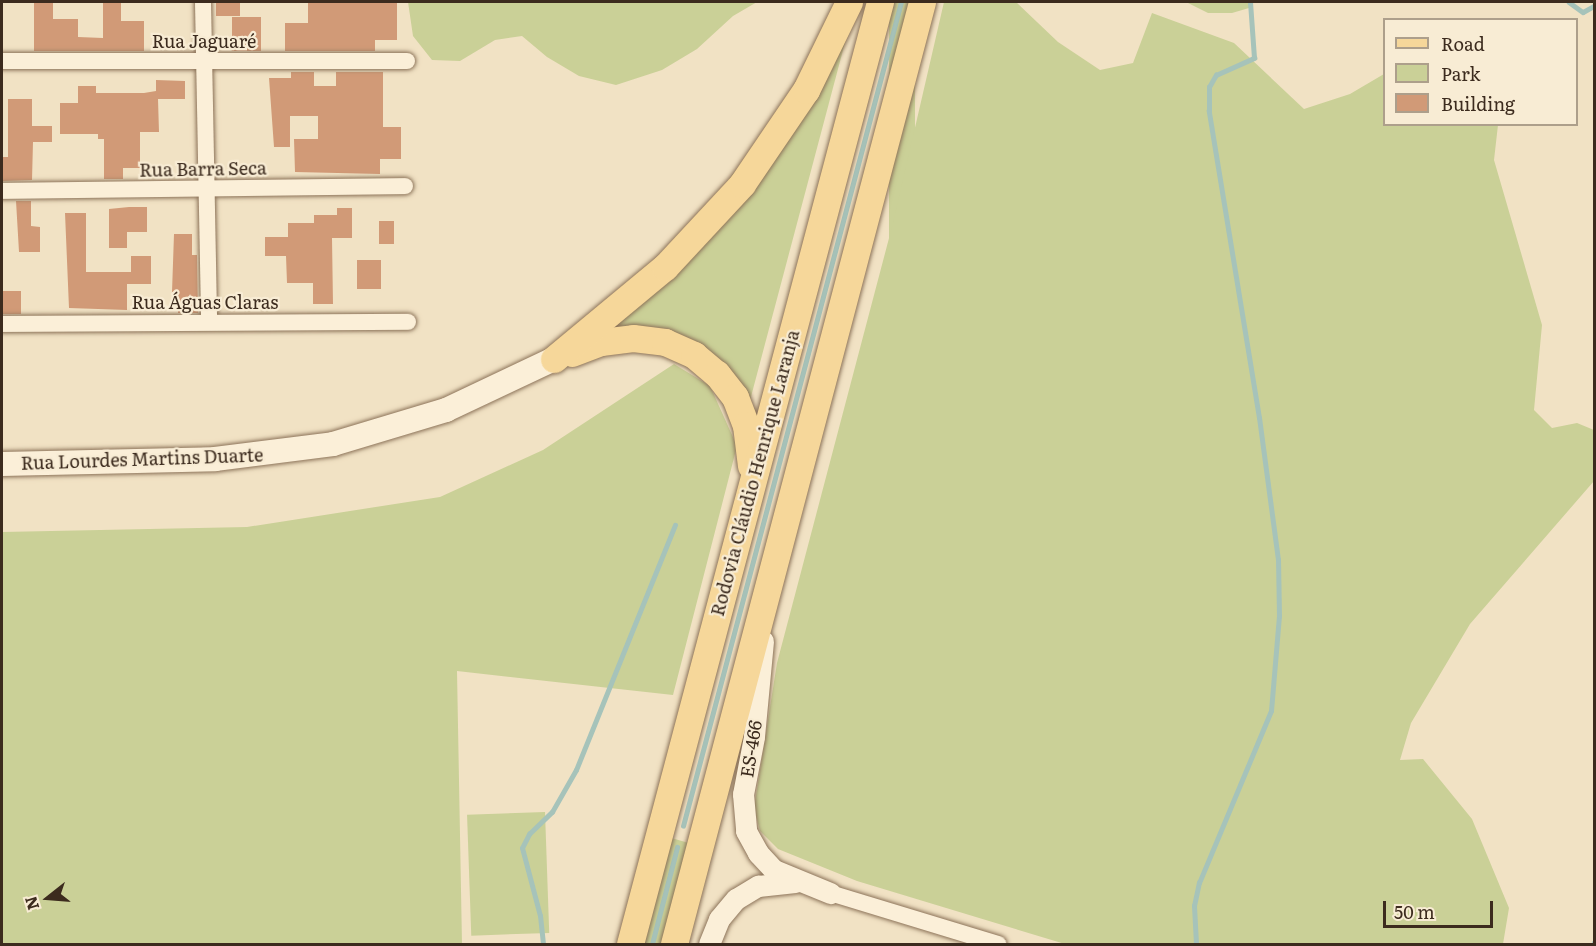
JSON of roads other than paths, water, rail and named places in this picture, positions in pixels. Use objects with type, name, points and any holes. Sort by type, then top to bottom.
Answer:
[{"type":"main road","points":[[554,359],[665,267],[742,184],[806,90],[849,2]]},
{"type":"main road","name":"Rodovia Cláudio Henrique Laranja","points":[[630,945],[879,2]]},
{"type":"main road","points":[[674,945],[922,2]]},
{"type":"main road","points":[[554,359],[601,342],[633,338],[665,342],[694,355],[722,379],[741,411],[749,439],[753,484]]},
{"type":"main road","name":"Rua Lourdes Martins Duarte","points":[[2,464],[215,459],[333,444],[447,410],[554,359]]},
{"type":"street","points":[[203,2],[209,321]]},
{"type":"street","name":"Rua Jaguaré","points":[[2,61],[407,61]]},
{"type":"street","name":"Rua Barra Seca","points":[[2,191],[405,186]]},
{"type":"street","name":"Rua Águas Claras","points":[[2,324],[209,321],[408,322]]},
{"type":"street","name":"ES-466","points":[[767,593],[744,819],[758,853],[774,870],[796,882],[998,945]]},
{"type":"street","name":"ES-466","points":[[709,945],[719,919],[741,895],[770,883],[796,882]]},
{"type":"waterway","points":[[683,826],[901,2]]},
{"type":"waterway","points":[[1196,944],[1194,906],[1199,883],[1271,711],[1279,616],[1278,560],[1259,418],[1209,111],[1209,87],[1216,75],[1254,58],[1250,2]]},
{"type":"waterway","points":[[1569,2],[1583,12],[1594,6]]},
{"type":"waterway","points":[[543,944],[540,916],[522,848],[529,834],[552,812],[576,770],[675,525]]},
{"type":"waterway","points":[[652,944],[677,847]]}]
